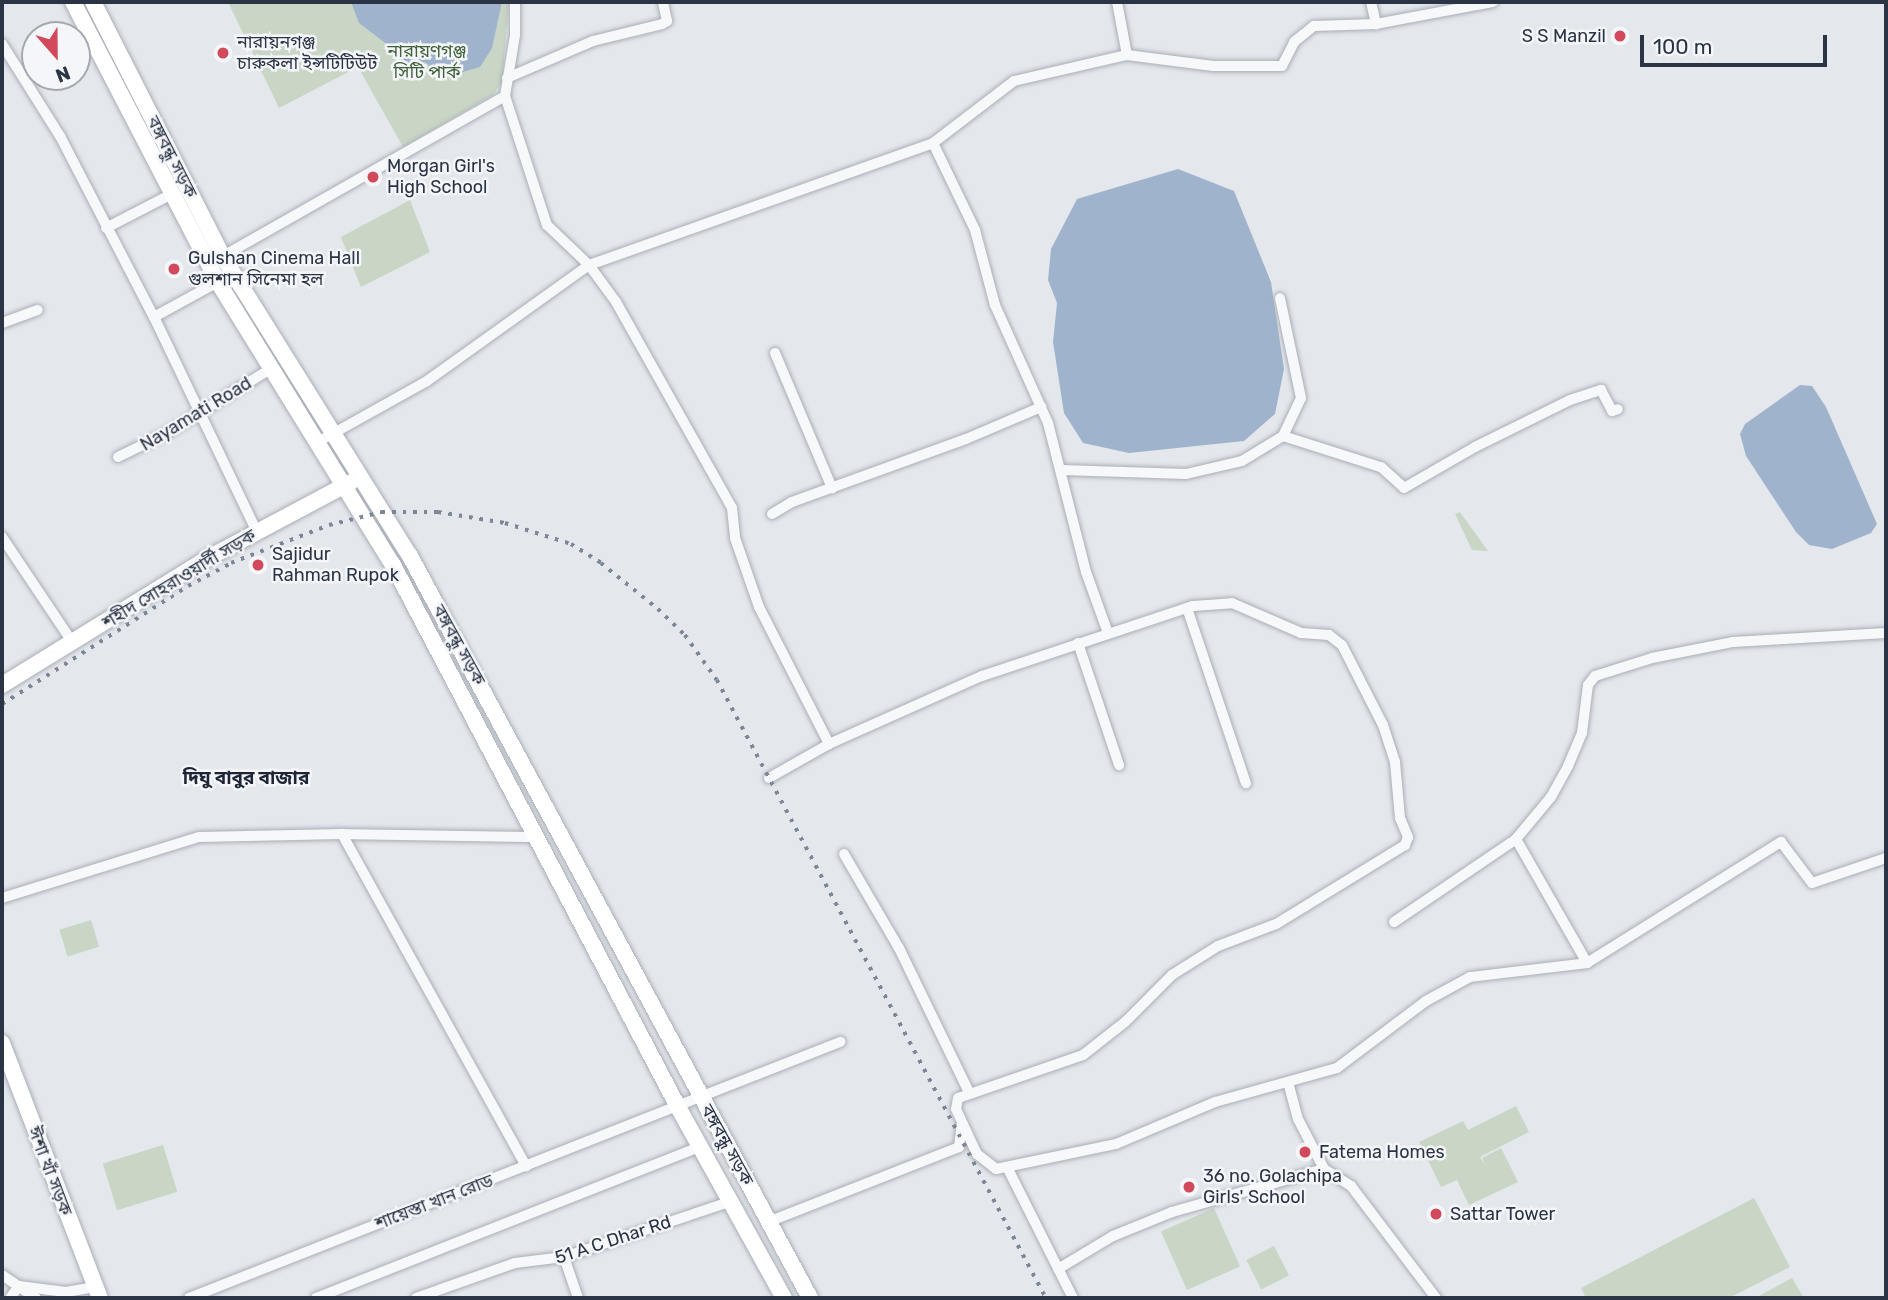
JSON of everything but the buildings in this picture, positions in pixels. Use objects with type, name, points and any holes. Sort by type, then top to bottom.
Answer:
[{"type":"main road","name":"বঙ্গবন্ধু সড়ক","points":[[73,2],[172,194],[333,434],[423,579],[810,1298]]},
{"type":"main road","name":"বঙ্গবন্ধু সড়ক","points":[[93,2],[216,261],[218,282],[393,565],[699,1147],[784,1298]]},
{"type":"main road","name":"শহীদ সোহরাওয়ার্দী সড়ক","points":[[2,685],[257,533],[360,477]]},
{"type":"main road","name":"ঈশা খাঁ সড়ক","points":[[2,1043],[97,1293]]},
{"type":"street","points":[[515,2],[505,96],[547,225],[589,265],[651,360],[666,398],[732,508],[737,522],[735,538],[759,607],[829,744]]},
{"type":"street","points":[[507,78],[593,41],[662,24],[667,21],[663,2]]},
{"type":"street","points":[[1117,2],[1127,55]]},
{"type":"street","points":[[1371,2],[1376,24]]},
{"type":"street","points":[[316,443],[427,381],[589,265],[933,143],[1014,81],[1127,55],[1213,66],[1282,66],[1294,42],[1314,26],[1376,24],[1493,2]]},
{"type":"street","points":[[2,44],[60,136],[154,317],[196,412],[257,533]]},
{"type":"street","points":[[216,261],[505,96]]},
{"type":"street","points":[[933,143],[975,230],[995,305],[1041,407],[1062,470],[1086,572],[1108,633]]},
{"type":"street","points":[[106,229],[172,194]]},
{"type":"street","points":[[154,317],[218,282]]},
{"type":"street","points":[[1062,470],[1186,474],[1242,461],[1283,436],[1301,398],[1280,298]]},
{"type":"street","points":[[2,323],[38,310]]},
{"type":"street","points":[[775,353],[832,488]]},
{"type":"street","name":"Nayamati Road","points":[[118,457],[167,433],[196,412],[272,369]]},
{"type":"street","points":[[1283,436],[1381,467],[1404,488],[1475,447],[1570,400],[1601,390],[1612,411],[1618,409]]},
{"type":"street","points":[[772,514],[1041,407]]},
{"type":"street","points":[[2,537],[73,643]]},
{"type":"street","points":[[769,778],[829,744],[982,676],[1187,608],[1232,603],[1301,633],[1329,635],[1342,645],[1383,725],[1395,762],[1400,818],[1408,837],[1405,845],[1276,924],[1218,946],[1172,975],[1125,1022],[1083,1055],[970,1094],[954,1103],[977,1154],[996,1169],[1116,1144],[1215,1102],[1337,1068],[1426,1001],[1470,977],[1587,963],[1781,842],[1812,883],[1886,858]]},
{"type":"street","points":[[1187,608],[1245,783]]},
{"type":"street","points":[[1394,922],[1516,839],[1551,797],[1582,733],[1588,685],[1595,676],[1653,657],[1733,642],[1886,632]]},
{"type":"street","points":[[1077,643],[1119,765]]},
{"type":"street","points":[[2,898],[199,837],[342,834],[538,837]]},
{"type":"street","points":[[342,834],[526,1166]]},
{"type":"street","points":[[1516,839],[1587,963]]},
{"type":"street","points":[[844,854],[899,947],[970,1094]]},
{"type":"street","name":"শায়েস্তা খান রোড","points":[[189,1298],[841,1042]]},
{"type":"street","points":[[1288,1082],[1298,1119],[1324,1169],[1351,1186],[1436,1298]]},
{"type":"street","points":[[768,1222],[959,1147],[962,1122]]},
{"type":"street","points":[[316,1298],[699,1147]]},
{"type":"street","points":[[1007,1167],[1073,1298]]},
{"type":"street","points":[[1058,1269],[1112,1237],[1172,1212],[1324,1169]]},
{"type":"street","name":"51 A C Dhar Rd","points":[[416,1298],[515,1263],[564,1257],[729,1202]]},
{"type":"street","points":[[564,1257],[578,1298]]},
{"type":"street","points":[[2,1275],[36,1298]]},
{"type":"street","points":[[19,1286],[97,1293]]},
{"type":"street","points":[[10,1298],[19,1286]]},
{"type":"green space","name":"নারায়ণগঞ্জ সিটি পার্ক","points":[[228,2],[509,2],[502,82],[493,95],[403,147],[358,67],[279,108]]},
{"type":"green space","points":[[410,200],[430,252],[361,287],[341,237]]},
{"type":"green space","points":[[1460,512],[1488,551],[1472,550],[1455,514]]},
{"type":"green space","points":[[91,920],[99,947],[68,956],[59,930]]},
{"type":"green space","points":[[1516,1106],[1529,1132],[1480,1157],[1486,1167],[1482,1158],[1501,1148],[1518,1182],[1469,1205],[1457,1180],[1441,1187],[1419,1142],[1463,1121],[1468,1130]]},
{"type":"green space","points":[[163,1145],[177,1192],[117,1210],[103,1163]]},
{"type":"green space","points":[[1754,1198],[1790,1267],[1729,1298],[1586,1298],[1581,1288]]},
{"type":"green space","points":[[1214,1208],[1240,1266],[1187,1290],[1161,1232]]},
{"type":"green space","points":[[1274,1246],[1289,1275],[1261,1289],[1246,1260]]},
{"type":"green space","points":[[1792,1278],[1804,1298],[1755,1298]]},
{"type":"water","points":[[351,2],[502,2],[492,48],[480,67],[456,74],[436,71],[425,62],[415,69],[406,68],[384,42],[359,23]]},
{"type":"water","points":[[1178,169],[1234,191],[1271,282],[1284,369],[1275,414],[1244,441],[1129,453],[1083,443],[1064,413],[1053,342],[1057,303],[1048,280],[1051,249],[1077,199]]},
{"type":"water","points":[[1800,385],[1812,386],[1826,407],[1877,524],[1871,533],[1832,549],[1809,545],[1796,532],[1746,456],[1740,434],[1745,424]]},
{"type":"railway","points":[[2,704],[188,586],[231,563],[329,525],[382,512],[438,512],[505,523],[571,544],[601,563],[658,609],[685,635],[717,680],[1046,1298]]},
{"type":"place","name":"S S Manzil","points":[[1620,36]]},
{"type":"place","name":"নারায়নগঞ্জ চারুকলা ইন্সটিটিউট","points":[[223,53]]},
{"type":"place","name":"Morgan Girl's High School","points":[[373,177]]},
{"type":"place","name":"Gulshan Cinema Hall গুলশান সিনেমা হল","points":[[174,269]]},
{"type":"place","name":"Sajidur Rahman Rupok","points":[[258,565]]},
{"type":"place","name":"Fatema Homes","points":[[1305,1152]]},
{"type":"place","name":"36 no. Golachipa Girls' School","points":[[1189,1187]]},
{"type":"place","name":"Sattar Tower","points":[[1436,1214]]},
{"type":"district","name":"দিঘু বাবুর বাজার","points":[[246,778]]}]
